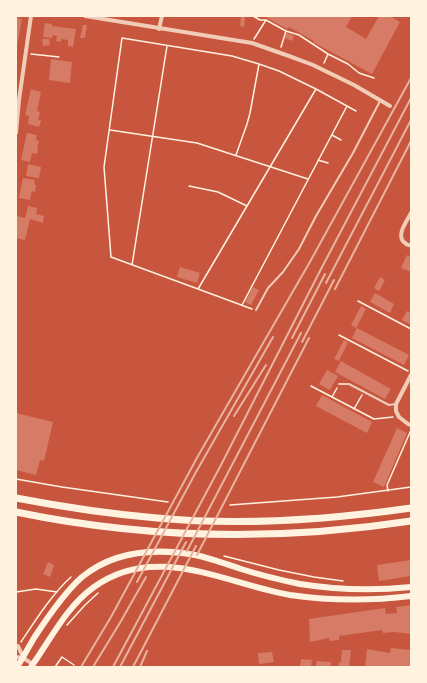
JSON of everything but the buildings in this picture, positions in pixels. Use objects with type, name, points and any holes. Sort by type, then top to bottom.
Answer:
[{"type":"highway","points":[[16,498],[54,506],[102,513],[158,518],[223,521],[309,519],[411,508]]},
{"type":"highway","points":[[16,512],[98,526],[152,532],[218,535],[316,532],[353,529],[411,521]]},
{"type":"main road","points":[[17,667],[33,639],[61,600],[78,581],[98,566],[110,560],[134,553],[174,553],[201,557],[269,576],[318,587],[388,590],[411,587]]},
{"type":"main road","points":[[32,666],[60,623],[76,603],[88,592],[98,584],[118,574],[143,567],[171,567],[200,571],[284,594],[309,597],[338,600],[370,600],[411,596]]},
{"type":"street","points":[[16,134],[18,100],[31,16]]},
{"type":"street","points":[[85,16],[252,43],[280,52],[320,69],[354,85],[390,106]]},
{"type":"street","points":[[159,29],[162,16]]},
{"type":"street","points":[[411,213],[402,231],[401,238],[403,242],[411,246]]},
{"type":"street","points":[[411,375],[396,404],[396,410],[399,417],[411,425]]},
{"type":"street","points":[[16,646],[18,646],[23,658]]},
{"type":"street","points":[[16,656],[23,658],[32,666]]},
{"type":"lane","points":[[256,310],[268,288],[283,272],[299,249],[381,100]]},
{"type":"lane","points":[[339,384],[349,384],[389,405],[396,404]]},
{"type":"path","points":[[253,16],[260,20],[266,20],[286,31],[299,35],[328,54],[348,64],[359,74],[374,78]]},
{"type":"path","points":[[252,43],[266,20]]},
{"type":"path","points":[[280,52],[286,31]]},
{"type":"path","points":[[256,310],[111,257],[104,167],[122,38],[232,56],[259,64],[279,71],[356,111]]},
{"type":"path","points":[[132,265],[167,46]]},
{"type":"path","points":[[26,53],[59,57]]},
{"type":"path","points":[[320,69],[328,54]]},
{"type":"path","points":[[236,155],[246,124],[259,64]]},
{"type":"path","points":[[198,289],[316,90]]},
{"type":"path","points":[[242,305],[347,106]]},
{"type":"path","points":[[110,130],[197,143],[308,179]]},
{"type":"path","points":[[332,135],[341,140]]},
{"type":"path","points":[[318,160],[328,163]]},
{"type":"path","points":[[189,186],[218,192],[247,206]]},
{"type":"path","points":[[358,301],[411,329]]},
{"type":"path","points":[[339,335],[411,372]]},
{"type":"path","points":[[332,397],[339,384]]},
{"type":"path","points":[[311,386],[374,419],[399,417]]},
{"type":"path","points":[[354,409],[363,392]]},
{"type":"path","points":[[388,491],[387,485],[411,429]]},
{"type":"path","points":[[16,479],[168,502]]},
{"type":"path","points":[[230,505],[337,497],[411,487]]},
{"type":"path","points":[[16,592],[36,589],[58,592]]},
{"type":"path","points":[[66,627],[84,605],[102,590]]},
{"type":"path","points":[[55,667],[62,657],[74,665]]},
{"type":"railway","points":[[81,667],[111,617],[198,456],[311,260],[411,78]]},
{"type":"railway","points":[[113,667],[221,465],[320,271],[411,98]]},
{"type":"railway","points":[[326,283],[411,120]]},
{"type":"railway","points":[[335,289],[411,141]]},
{"type":"railway","points":[[292,338],[325,274]]},
{"type":"railway","points":[[302,342],[334,280]]},
{"type":"railway","points":[[187,551],[301,333]]},
{"type":"railway","points":[[137,582],[196,472],[273,337]]},
{"type":"railway","points":[[197,555],[309,338]]},
{"type":"railway","points":[[234,416],[266,365]]},
{"type":"railway","points":[[120,667],[186,542]]},
{"type":"railway","points":[[133,667],[196,546]]},
{"type":"railway","points":[[93,667],[146,577]]},
{"type":"railway","points":[[140,667],[147,651]]}]
